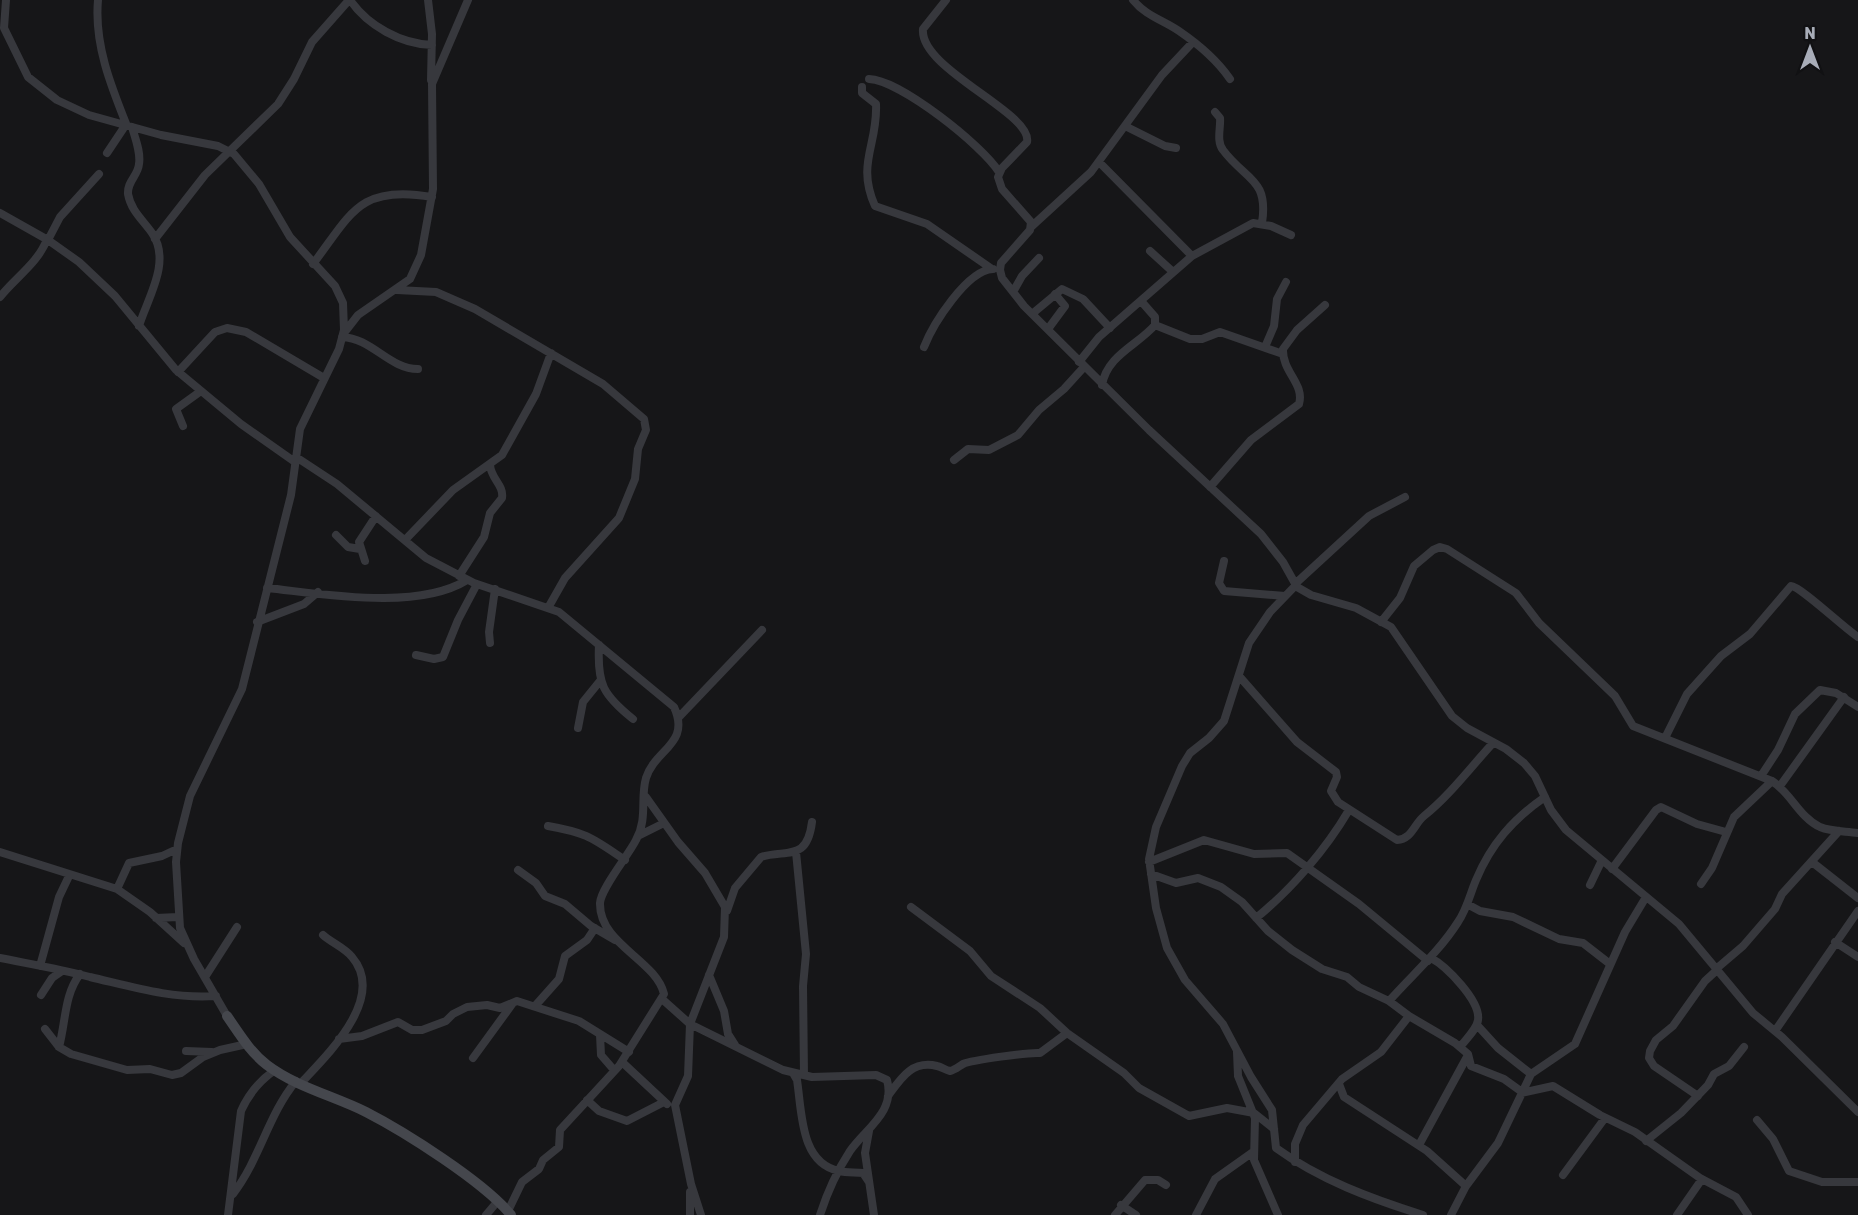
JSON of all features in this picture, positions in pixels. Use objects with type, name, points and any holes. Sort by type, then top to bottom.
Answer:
[{"type":"street","points":[[6,0],[4,28],[28,77],[57,100],[89,115],[218,146],[245,165],[290,237],[335,286],[342,298],[343,336]]},
{"type":"street","points":[[98,0],[103,58],[128,126],[139,164],[129,184],[128,192],[136,213],[155,239],[158,257],[156,285],[139,326]]},
{"type":"street","points":[[155,239],[228,151],[278,104],[294,79],[312,42],[350,0],[364,16],[385,31],[399,38],[432,45]]},
{"type":"street","points":[[428,0],[432,45],[432,197],[421,255],[414,273],[397,290],[358,315],[343,336],[300,429],[290,502],[257,622],[242,689],[184,813],[177,849],[178,917],[187,946],[227,1016],[247,1044],[274,1070],[368,1113],[399,1131],[434,1154],[509,1213],[522,1182],[539,1169],[543,1160],[559,1147],[560,1130],[622,1062],[662,999],[664,992],[645,967],[616,940],[595,928],[565,904],[545,896],[536,883],[518,870]]},
{"type":"street","points":[[432,84],[468,0]]},
{"type":"street","points":[[946,0],[923,29],[925,43],[970,87],[1020,123],[1027,131],[1027,142],[1023,149],[999,172]]},
{"type":"street","points":[[1133,0],[1147,14],[1178,31],[1212,57],[1230,79]]},
{"type":"street","points":[[996,269],[1031,227],[1076,189],[1099,162],[1162,75],[1193,42]]},
{"type":"street","points":[[869,79],[894,88],[961,131],[984,152],[999,172],[1002,189],[1030,219],[1031,227]]},
{"type":"street","points":[[862,87],[862,93],[876,104],[873,138],[866,162],[875,206],[927,224],[996,269],[1012,292],[1082,365],[1261,534],[1283,562],[1295,584],[1311,595],[1356,608],[1391,627],[1452,716],[1467,728],[1524,763],[1535,776],[1562,826],[1679,924],[1753,1013],[1775,1031],[1858,1112]]},
{"type":"street","points":[[1215,112],[1220,117],[1219,140],[1223,150],[1261,189],[1264,202],[1262,223]]},
{"type":"street","points":[[107,153],[128,126]]},
{"type":"street","points":[[1125,126],[1165,146],[1176,148]]},
{"type":"street","points":[[1099,162],[1192,256]]},
{"type":"street","points":[[0,297],[38,257],[60,217],[99,174]]},
{"type":"street","points":[[313,264],[350,212],[362,204],[378,197],[400,194],[432,197]]},
{"type":"street","points":[[0,213],[48,239],[98,279],[178,372],[274,449],[337,484],[406,539],[426,558],[477,584],[559,612],[674,707],[679,717],[678,733],[646,778],[644,818],[638,836],[600,901],[601,915],[616,940]]},
{"type":"street","points":[[954,460],[968,449],[989,450],[1018,435],[1039,410],[1064,389],[1082,365],[1089,347],[1192,256],[1253,223],[1262,223],[1291,235]]},
{"type":"street","points":[[1150,251],[1173,271]]},
{"type":"street","points":[[1012,292],[1022,276],[1039,258]]},
{"type":"street","points":[[924,347],[936,322],[973,277],[985,269],[996,269]]},
{"type":"street","points":[[1265,347],[1274,326],[1277,299],[1286,282]]},
{"type":"street","points":[[1032,314],[1062,289],[1076,294],[1110,328]]},
{"type":"street","points":[[397,290],[436,292],[457,300],[603,384],[640,415],[646,424],[638,449],[633,485],[619,518],[565,578],[548,608]]},
{"type":"street","points":[[1048,329],[1064,308],[1064,302],[1055,294]]},
{"type":"street","points":[[1102,385],[1105,373],[1112,363],[1155,325],[1155,317],[1141,301]]},
{"type":"street","points":[[1210,487],[1251,440],[1299,404],[1299,388],[1286,370],[1283,354],[1288,341],[1297,330],[1325,305]]},
{"type":"street","points":[[1155,325],[1190,339],[1202,339],[1220,332],[1283,354]]},
{"type":"street","points":[[178,372],[215,332],[226,328],[246,332],[324,378]]},
{"type":"street","points":[[343,336],[360,339],[404,368],[418,369]]},
{"type":"street","points":[[406,539],[453,490],[490,465],[511,442],[536,394],[551,353]]},
{"type":"street","points":[[183,426],[176,409],[201,391]]},
{"type":"street","points":[[267,588],[403,598],[442,591],[463,578],[484,537],[490,513],[502,498],[502,489],[491,476],[490,465]]},
{"type":"street","points":[[1405,497],[1369,516],[1295,584],[1253,636],[1244,656],[1224,721],[1209,738],[1190,753],[1176,780],[1155,830],[1149,862],[1156,908],[1167,948],[1185,980],[1223,1024],[1272,1110],[1274,1146],[1295,1162],[1354,1190],[1423,1215]]},
{"type":"street","points":[[365,561],[358,542],[376,516]]},
{"type":"street","points":[[336,535],[348,547],[360,549]]},
{"type":"street","points":[[1381,622],[1400,598],[1414,566],[1433,550],[1440,547],[1447,549],[1516,594],[1539,623],[1615,696],[1633,726],[1772,781],[1780,786],[1812,822],[1821,828],[1858,833]]},
{"type":"street","points":[[1224,561],[1219,583],[1224,591],[1285,596]]},
{"type":"street","points":[[416,655],[434,659],[443,657],[465,604],[477,584]]},
{"type":"street","points":[[1665,738],[1687,694],[1721,656],[1750,634],[1791,586],[1799,589],[1824,612],[1858,637]]},
{"type":"street","points":[[490,643],[489,632],[495,589]]},
{"type":"street","points":[[257,622],[304,604],[318,592]]},
{"type":"street","points":[[679,717],[762,630]]},
{"type":"street","points":[[599,645],[600,681],[606,694],[633,719]]},
{"type":"street","points":[[1239,676],[1297,742],[1336,772],[1337,779],[1331,791],[1338,802],[1392,839],[1401,840],[1414,830],[1422,818],[1441,802],[1493,743]]},
{"type":"street","points":[[578,728],[583,702],[600,681]]},
{"type":"street","points":[[1761,776],[1778,750],[1789,723],[1813,696],[1824,690],[1844,697],[1858,707]]},
{"type":"street","points":[[1780,786],[1844,697]]},
{"type":"street","points":[[1701,884],[1712,868],[1726,832],[1739,810],[1772,781]]},
{"type":"street","points":[[645,795],[714,886],[724,905],[724,937],[690,1024],[688,1076],[676,1103],[675,1113],[691,1184],[701,1215]]},
{"type":"street","points":[[1389,1001],[1430,959],[1460,920],[1483,863],[1503,832],[1514,819],[1545,797]]},
{"type":"street","points":[[1612,869],[1656,810],[1661,807],[1697,824],[1726,832]]},
{"type":"street","points":[[1256,918],[1282,895],[1329,841],[1349,810]]},
{"type":"street","points":[[725,916],[735,888],[761,857],[796,852],[809,836],[813,822]]},
{"type":"street","points":[[638,836],[664,823]]},
{"type":"street","points":[[548,826],[584,833],[602,842],[625,860]]},
{"type":"street","points":[[1698,1096],[1654,1066],[1649,1058],[1650,1051],[1656,1040],[1673,1026],[1705,981],[1743,946],[1776,909],[1782,894],[1839,831]]},
{"type":"street","points":[[1149,862],[1204,840],[1254,854],[1287,853],[1430,959],[1444,965],[1457,980],[1478,1013],[1477,1025],[1460,1047]]},
{"type":"street","points":[[117,890],[129,864],[162,856],[177,849]]},
{"type":"street","points":[[0,852],[117,890],[137,901],[187,946]]},
{"type":"street","points":[[796,852],[806,954],[803,986],[804,1075]]},
{"type":"street","points":[[1590,885],[1602,860]]},
{"type":"street","points":[[1812,862],[1858,898]]},
{"type":"street","points":[[1151,874],[1170,882],[1194,878],[1219,886],[1241,902],[1268,931],[1304,958],[1322,969],[1339,973],[1368,992],[1389,1001],[1408,1016],[1460,1047],[1468,1054],[1471,1066],[1504,1079],[1522,1093]]},
{"type":"street","points":[[40,966],[59,897],[69,876]]},
{"type":"street","points":[[1451,1215],[1466,1186],[1497,1143],[1531,1074],[1575,1044],[1610,964],[1646,897]]},
{"type":"street","points":[[1467,904],[1480,911],[1513,917],[1559,939],[1583,943],[1610,964]]},
{"type":"street","points":[[911,907],[970,951],[991,976],[1040,1008],[1067,1034],[1124,1073],[1144,1091],[1189,1116],[1227,1108],[1254,1113],[1274,1129]]},
{"type":"street","points":[[1775,1031],[1858,911]]},
{"type":"street","points":[[156,918],[178,917]]},
{"type":"street","points":[[205,977],[237,927]]},
{"type":"street","points":[[535,1006],[559,979],[565,956],[587,939],[595,928]]},
{"type":"street","points":[[231,1197],[244,1180],[283,1097],[339,1039],[360,1008],[361,982],[352,957],[323,935]]},
{"type":"street","points":[[1835,942],[1858,957]]},
{"type":"street","points":[[0,958],[80,974],[162,995],[216,996]]},
{"type":"street","points":[[41,995],[52,978],[62,971]]},
{"type":"street","points":[[59,1047],[65,1024],[68,993],[80,974]]},
{"type":"street","points":[[709,975],[724,1011],[728,1034],[738,1048]]},
{"type":"street","points":[[662,999],[690,1024],[793,1073],[841,1077],[876,1075],[887,1080],[888,1096],[885,1110],[858,1140],[829,1189],[820,1215]]},
{"type":"street","points":[[473,1058],[513,1002]]},
{"type":"street","points":[[339,1039],[362,1036],[398,1022],[412,1030],[422,1030],[446,1022],[453,1014],[466,1007],[487,1005],[500,1008],[513,1002],[535,1006],[579,1021],[629,1052]]},
{"type":"street","points":[[1295,1162],[1295,1144],[1301,1129],[1339,1084],[1381,1052],[1408,1016]]},
{"type":"street","points":[[1477,1025],[1498,1048],[1531,1074]]},
{"type":"street","points":[[45,1029],[59,1047],[71,1054],[127,1070],[154,1069],[172,1075],[181,1073],[214,1052]]},
{"type":"street","points":[[888,1096],[904,1075],[919,1065],[939,1066],[950,1071],[975,1061],[1015,1057],[1028,1052],[1040,1053],[1067,1034]]},
{"type":"street","points":[[600,1035],[601,1054],[614,1070]]},
{"type":"street","points":[[186,1051],[214,1052],[247,1044]]},
{"type":"street","points":[[1646,1141],[1681,1113],[1708,1085],[1714,1074],[1730,1066],[1744,1047]]},
{"type":"street","points":[[1237,1051],[1238,1076],[1254,1113],[1256,1125],[1253,1152],[1258,1172],[1278,1215]]},
{"type":"street","points":[[1419,1146],[1468,1054]]},
{"type":"street","points":[[622,1062],[675,1113]]},
{"type":"street","points":[[228,1215],[241,1111],[248,1095],[274,1070]]},
{"type":"street","points":[[793,1073],[812,1152],[820,1164],[839,1172],[863,1173],[869,1182]]},
{"type":"street","points":[[1339,1084],[1344,1097],[1419,1146],[1466,1186]]},
{"type":"street","points":[[1522,1093],[1553,1086],[1605,1118],[1635,1132],[1702,1179],[1736,1197],[1748,1215]]},
{"type":"street","points":[[587,1100],[599,1111],[627,1121],[664,1102]]},
{"type":"street","points":[[1563,1175],[1605,1118]]},
{"type":"street","points":[[1756,1120],[1773,1139],[1789,1171],[1822,1182],[1858,1182]]},
{"type":"street","points":[[869,1128],[866,1153],[874,1215]]},
{"type":"street","points":[[1196,1215],[1215,1179],[1241,1163],[1253,1152]]},
{"type":"street","points":[[1677,1215],[1702,1179]]},
{"type":"street","points":[[1115,1215],[1121,1205],[1145,1180],[1158,1180],[1166,1185]]},
{"type":"street","points":[[690,1215],[691,1184]]},
{"type":"street","points":[[486,1215],[497,1202]]},
{"type":"street","points":[[1121,1205],[1136,1215]]}]
